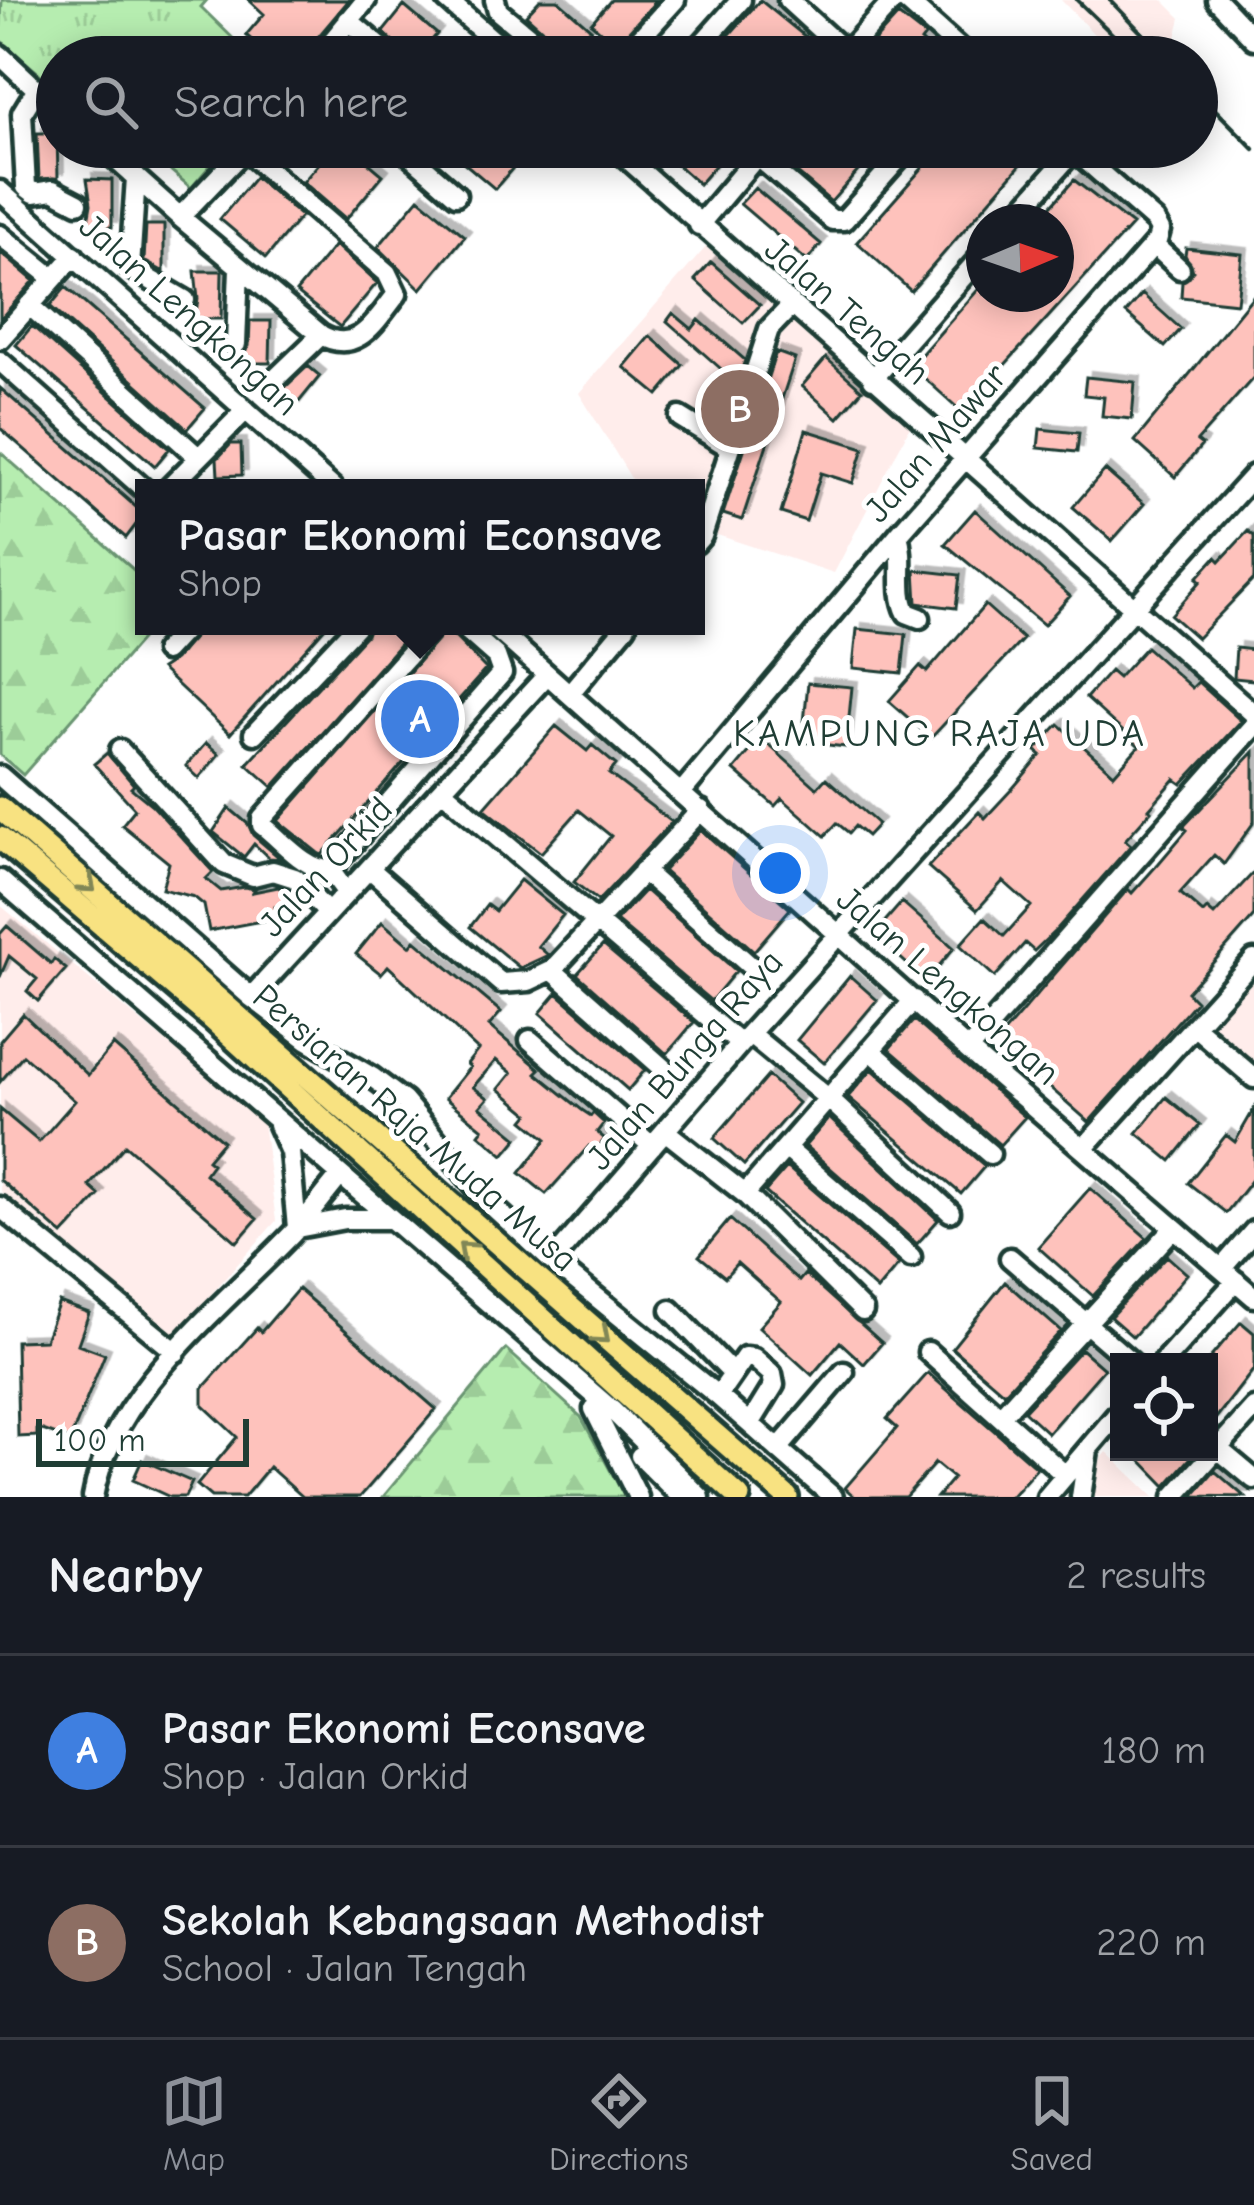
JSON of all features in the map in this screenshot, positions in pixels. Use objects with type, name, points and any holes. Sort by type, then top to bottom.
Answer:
[{"type":"main road","name":"Persiaran Raja Muda Musa","points":[[0,808],[787,1497]]},
{"type":"main road","name":"Persiaran Raja Muda Musa","points":[[0,838],[212,1019],[739,1497]]},
{"type":"street","points":[[336,36],[366,0]]},
{"type":"street","points":[[447,0],[488,36]]},
{"type":"street","points":[[495,0],[498,10],[529,36]]},
{"type":"street","points":[[642,36],[675,0]]},
{"type":"street","points":[[709,36],[741,0]]},
{"type":"street","points":[[788,0],[825,36]]},
{"type":"street","points":[[862,36],[895,0]]},
{"type":"street","points":[[905,0],[945,36]]},
{"type":"street","points":[[1216,0],[1254,39]]},
{"type":"street","points":[[348,20],[367,36]]},
{"type":"street","points":[[0,55],[36,89],[22,113],[26,187],[34,193],[53,190],[78,203]]},
{"type":"street","points":[[126,168],[321,335],[342,343],[359,339],[397,294],[387,272],[269,168]]},
{"type":"street","points":[[180,217],[227,168]]},
{"type":"street","points":[[425,168],[456,195]]},
{"type":"street","name":"Jalan Tengah","points":[[637,168],[1254,714]]},
{"type":"street","points":[[699,225],[747,168]]},
{"type":"street","points":[[778,168],[832,220],[844,220],[890,168]]},
{"type":"street","points":[[1026,204],[1056,168]]},
{"type":"street","points":[[1094,168],[1155,221],[1160,230],[1154,245],[1180,269]]},
{"type":"street","points":[[136,177],[130,268],[185,300]]},
{"type":"street","name":"Jalan Lengkongan","points":[[0,191],[318,479]]},
{"type":"street","points":[[0,236],[52,278]]},
{"type":"street","name":"Jalan Mawar","points":[[681,793],[898,535],[1154,245]]},
{"type":"street","points":[[0,339],[74,256]]},
{"type":"street","points":[[236,344],[239,268]]},
{"type":"street","points":[[873,379],[966,273]]},
{"type":"street","points":[[29,305],[198,458]]},
{"type":"street","points":[[705,526],[769,329],[791,306]]},
{"type":"street","points":[[271,383],[321,335]]},
{"type":"street","points":[[0,362],[135,481]]},
{"type":"street","points":[[178,479],[246,410]]},
{"type":"street","points":[[680,417],[729,447]]},
{"type":"street","name":"Jalan Bunga Raya","points":[[552,1261],[745,1039],[1254,475]]},
{"type":"street","points":[[898,535],[904,564],[902,602],[907,613],[920,618]]},
{"type":"street","points":[[165,651],[180,635]]},
{"type":"street","points":[[254,734],[348,635]]},
{"type":"street","points":[[426,635],[262,819],[262,825],[322,871],[330,871],[502,673],[496,656],[472,635]]},
{"type":"street","name":"Jalan Lengkongan","points":[[503,635],[1254,1298]]},
{"type":"street","points":[[570,693],[618,635]]},
{"type":"street","name":"Jalan Orkid","points":[[251,997],[547,675]]},
{"type":"street","points":[[968,1049],[1254,726]]},
{"type":"street","points":[[120,750],[224,864],[253,876],[273,871],[295,878],[328,913]]},
{"type":"street","points":[[0,776],[251,997],[404,1101],[490,1204],[833,1497]]},
{"type":"street","points":[[442,790],[596,921],[829,1099],[950,1212]]},
{"type":"street","points":[[370,869],[501,983],[518,984],[552,970],[701,810]]},
{"type":"street","points":[[330,871],[346,892]]},
{"type":"street","points":[[643,871],[755,970]]},
{"type":"street","points":[[0,880],[612,1409],[684,1494]]},
{"type":"street","points":[[1083,1149],[1254,960]]},
{"type":"street","points":[[552,970],[665,1070]]},
{"type":"street","points":[[745,1194],[914,1000]]},
{"type":"street","points":[[1194,1026],[1254,1078]]},
{"type":"street","points":[[530,1040],[659,1138],[745,1194],[863,1311]]},
{"type":"street","points":[[870,1050],[991,1154]]},
{"type":"street","points":[[275,1120],[290,1152],[297,1228]]},
{"type":"street","points":[[786,1148],[911,1257]]},
{"type":"street","points":[[93,1497],[108,1444],[126,1414],[176,1352],[297,1228],[340,1176]]},
{"type":"street","points":[[0,1207],[176,1352]]},
{"type":"street","points":[[297,1228],[345,1219],[389,1219]]},
{"type":"street","points":[[1001,1416],[1173,1229]]},
{"type":"street","points":[[1169,1353],[1229,1274],[1254,1231]]},
{"type":"street","points":[[1010,1258],[1121,1353]]},
{"type":"street","points":[[671,1310],[733,1373]]},
{"type":"street","points":[[928,1352],[1065,1475]]},
{"type":"street","points":[[718,1396],[741,1360],[749,1356],[775,1377],[749,1424]]},
{"type":"street","points":[[778,1449],[844,1372]]},
{"type":"street","points":[[584,1388],[638,1497]]},
{"type":"street","points":[[594,1408],[684,1494]]},
{"type":"street","points":[[1218,1447],[1254,1408]]},
{"type":"street","points":[[1047,1497],[1110,1423]]},
{"type":"street","points":[[1218,1449],[1254,1479]]},
{"type":"street","points":[[1081,1497],[1088,1450]]},
{"type":"street","points":[[1176,1496],[1206,1461]]},
{"type":"shaded area","points":[[1061,0],[1163,0],[1181,18],[1176,36],[1096,36]]},
{"type":"shaded area","points":[[706,247],[911,425],[834,573],[705,531],[705,479],[632,479],[579,393]]},
{"type":"shaded area","points":[[432,635],[465,635],[498,665],[323,868],[267,818]]},
{"type":"shaded area","points":[[0,905],[263,1122],[276,1221],[174,1336],[0,1191]]},
{"type":"shaded area","points":[[1254,964],[1254,1066],[1202,1021]]},
{"type":"shaded area","points":[[1107,1452],[1110,1461],[1116,1461],[1154,1497],[1070,1497]]},
{"type":"green space","points":[[2,0],[207,0],[201,7],[231,36],[36,36],[36,71],[0,40]]},
{"type":"green space","points":[[168,168],[208,168],[191,188]]},
{"type":"green space","points":[[0,452],[135,571],[135,635],[145,635],[23,775],[0,755]]},
{"type":"green space","points":[[506,1349],[581,1417],[625,1497],[383,1497]]},
{"type":"building","points":[[249,0],[349,0],[319,36],[247,36],[264,14]]},
{"type":"building","points":[[540,0],[558,0],[591,29],[585,36],[550,36],[526,15]]},
{"type":"building","points":[[611,0],[657,0],[624,36],[606,36],[591,23]]},
{"type":"building","points":[[760,0],[804,36],[728,36]]},
{"type":"building","points":[[404,6],[437,34],[387,36],[383,32]]},
{"type":"building","points":[[898,15],[925,36],[879,36]]},
{"type":"building","points":[[39,168],[58,168],[58,178],[39,179]]},
{"type":"building","points":[[315,168],[375,168],[383,175],[346,219],[303,182]]},
{"type":"building","points":[[470,168],[513,168],[495,189]]},
{"type":"building","points":[[681,168],[713,168],[699,184]]},
{"type":"building","points":[[791,168],[861,168],[831,202]]},
{"type":"building","points":[[922,168],[1018,168],[987,204],[966,204],[966,228],[911,291],[857,242]]},
{"type":"building","points":[[255,177],[301,216],[266,258],[220,219]]},
{"type":"building","points":[[87,179],[112,180],[112,227],[87,227],[91,204]]},
{"type":"building","points":[[1074,180],[1132,225],[1074,289],[1074,204],[1053,204]]},
{"type":"building","points":[[755,188],[821,244],[807,261],[740,204]]},
{"type":"building","points":[[419,198],[465,236],[421,289],[378,247]]},
{"type":"building","points":[[146,225],[164,225],[164,272],[144,261]]},
{"type":"building","points":[[335,245],[377,283],[340,327],[296,292]]},
{"type":"building","points":[[1186,248],[1242,254],[1237,303],[1181,297],[1182,282],[1193,271]]},
{"type":"building","points":[[0,252],[34,281],[0,319]]},
{"type":"building","points":[[711,262],[760,305],[743,323],[695,280]]},
{"type":"building","points":[[195,271],[222,271],[221,319],[195,319]]},
{"type":"building","points":[[66,287],[205,408],[187,429],[50,306]]},
{"type":"building","points":[[1142,294],[1181,329],[1165,347],[1126,313]]},
{"type":"building","points":[[1254,295],[1254,377],[1197,441],[1202,445],[1175,477],[1135,441]]},
{"type":"building","points":[[966,303],[966,312],[1053,312],[962,412],[911,366]]},
{"type":"building","points":[[673,313],[692,329],[699,320],[745,360],[737,383],[667,321]]},
{"type":"building","points":[[250,321],[271,321],[270,363],[239,363],[249,346]]},
{"type":"building","points":[[32,326],[169,449],[155,466],[16,345]]},
{"type":"building","points":[[650,336],[683,365],[658,395],[624,367]]},
{"type":"building","points":[[776,352],[795,359],[742,520],[723,514]]},
{"type":"building","points":[[826,358],[862,390],[838,418],[802,386]]},
{"type":"building","points":[[308,366],[320,376],[294,408],[278,394]]},
{"type":"building","points":[[1086,377],[1135,382],[1132,419],[1102,416],[1104,397],[1084,395]]},
{"type":"building","points":[[0,388],[135,506],[135,526],[126,538],[0,428]]},
{"type":"building","points":[[1040,429],[1079,433],[1077,452],[1038,448]]},
{"type":"building","points":[[806,430],[864,448],[853,483],[821,473],[806,521],[781,513]]},
{"type":"building","points":[[231,444],[241,444],[242,475],[218,476],[217,459]]},
{"type":"building","points":[[1105,470],[1144,504],[1112,541],[1073,507]]},
{"type":"building","points":[[975,510],[1070,596],[1044,625],[945,544]]},
{"type":"building","points":[[1248,531],[1254,536],[1254,579],[1197,638],[1171,615],[1216,557],[1220,561]]},
{"type":"building","points":[[915,570],[960,575],[956,608],[917,603]]},
{"type":"building","points":[[985,605],[1023,639],[931,738],[889,701],[920,666],[927,672]]},
{"type":"building","points":[[857,629],[906,634],[902,673],[853,668]]},
{"type":"building","points":[[194,635],[318,635],[230,734],[161,669],[175,660]]},
{"type":"building","points":[[366,635],[408,635],[273,787],[247,764]]},
{"type":"building","points":[[442,635],[453,635],[486,669],[322,855],[278,821]]},
{"type":"building","points":[[1146,647],[1192,688],[1198,682],[1241,721],[1182,784],[1175,779],[1125,840],[1131,845],[1057,929],[1034,951],[1025,943],[995,977],[960,945],[984,918],[1004,936],[1031,906],[1003,881],[977,910],[928,867],[979,812],[985,818],[1013,788],[1041,755],[1035,750],[1059,724],[1114,774],[1139,746],[1086,698],[1110,671],[1118,678]]},
{"type":"building","points":[[1236,648],[1254,650],[1254,680],[1234,678]]},
{"type":"building","points":[[808,683],[852,687],[846,747],[802,742]]},
{"type":"building","points":[[556,726],[587,751],[592,745],[616,765],[609,774],[672,822],[598,901],[574,882],[611,836],[579,810],[541,853],[484,808]]},
{"type":"building","points":[[761,738],[817,788],[826,778],[878,824],[867,836],[855,826],[849,833],[837,823],[825,836],[782,798],[775,806],[734,770]]},
{"type":"building","points":[[206,743],[219,754],[199,778],[186,766]]},
{"type":"building","points":[[1254,752],[1254,822],[1224,864],[1214,855],[1180,893],[1203,913],[1207,909],[1214,915],[1254,872],[1254,916],[1187,992],[1196,1001],[1089,1122],[997,1041]]},
{"type":"building","points":[[107,753],[134,785],[131,788],[213,872],[206,879],[221,891],[278,887],[291,894],[293,903],[275,907],[277,918],[209,931],[204,905],[194,897],[162,889],[169,863],[122,825],[135,809],[94,764]]},
{"type":"building","points":[[229,808],[281,859],[269,858],[254,844],[244,857],[213,832]]},
{"type":"building","points":[[701,830],[790,909],[754,951],[663,871]]},
{"type":"building","points":[[520,880],[563,915],[538,946],[548,955],[520,968],[470,927],[487,905],[495,911]]},
{"type":"building","points":[[645,890],[736,971],[711,1001],[616,921]]},
{"type":"building","points":[[902,902],[954,948],[926,981],[874,934]]},
{"type":"building","points":[[382,922],[410,946],[415,940],[501,1012],[489,1026],[540,1069],[536,1073],[604,1123],[597,1132],[605,1139],[595,1151],[589,1146],[546,1194],[520,1173],[547,1139],[524,1120],[529,1114],[499,1089],[512,1073],[496,1060],[473,1087],[488,1098],[480,1107],[518,1138],[504,1155],[479,1134],[483,1129],[445,1098],[478,1050],[388,966],[381,974],[356,954]]},
{"type":"building","points":[[7,926],[51,964],[54,959],[66,969],[38,1001],[27,991],[37,979],[9,956],[0,977],[0,934]]},
{"type":"building","points":[[603,945],[694,1022],[667,1054],[577,974]]},
{"type":"building","points":[[850,976],[877,1000],[824,1063],[797,1040]]},
{"type":"building","points":[[557,993],[645,1070],[628,1090],[540,1013]]},
{"type":"building","points":[[23,1014],[88,1075],[113,1045],[223,1141],[207,1160],[212,1164],[205,1174],[257,1219],[237,1242],[125,1145],[89,1186],[99,1195],[63,1235],[0,1180],[0,1109],[39,1142],[75,1101],[23,1055],[0,1082],[0,1041]]},
{"type":"building","points":[[914,1020],[1025,1117],[1000,1145],[889,1049]]},
{"type":"building","points":[[872,1069],[985,1166],[961,1194],[848,1097]]},
{"type":"building","points":[[768,1076],[798,1103],[744,1165],[714,1138]]},
{"type":"building","points":[[1166,1097],[1200,1125],[1171,1161],[1137,1133]]},
{"type":"building","points":[[1254,1109],[1254,1177],[1226,1213],[1188,1183],[1226,1135],[1235,1142]]},
{"type":"building","points":[[829,1118],[938,1220],[917,1244],[805,1146]]},
{"type":"building","points":[[787,1167],[899,1264],[877,1290],[765,1192]]},
{"type":"building","points":[[1090,1188],[1147,1238],[1093,1296],[1038,1247]]},
{"type":"building","points":[[730,1219],[799,1281],[805,1274],[882,1343],[864,1364],[840,1342],[812,1375],[759,1327],[781,1302],[737,1263],[725,1277],[699,1256]]},
{"type":"building","points":[[1167,1256],[1187,1274],[1133,1337],[1110,1317]]},
{"type":"building","points":[[1005,1282],[1061,1331],[1004,1393],[952,1348]]},
{"type":"building","points":[[298,1289],[436,1409],[360,1497],[303,1497],[269,1467],[244,1497],[211,1497],[197,1485],[237,1437],[203,1405],[203,1388]]},
{"type":"building","points":[[59,1302],[89,1313],[78,1344],[105,1354],[70,1440],[37,1428],[37,1436],[18,1437],[16,1341],[45,1340]]},
{"type":"building","points":[[1241,1322],[1254,1333],[1254,1369],[1218,1415],[1218,1353],[1214,1353]]},
{"type":"building","points":[[1081,1349],[1104,1369],[1048,1433],[1024,1411]]},
{"type":"building","points":[[928,1373],[1037,1468],[1011,1497],[937,1497],[953,1478],[935,1463],[905,1497],[855,1497],[845,1488],[897,1428],[887,1419]]},
{"type":"building","points":[[142,1460],[192,1482],[185,1497],[170,1497],[133,1480]]},
{"type":"building","points":[[1142,1461],[1188,1461],[1166,1486]]},
{"type":"building","points":[[1217,1473],[1245,1497],[1193,1496]]},
{"type":"railway","points":[[1077,0],[1114,36]]},
{"type":"railway","points":[[1110,0],[1145,36]]},
{"type":"railway","points":[[1218,112],[1254,149]]},
{"type":"place","name":"Sekolah Kebangsaan Methodist","points":[[740,409]]},
{"type":"place","name":"Pasar Ekonomi Econsave","points":[[420,719]]},
{"type":"district","name":"KAMPUNG RAJA UDA","points":[[940,733]]}]
